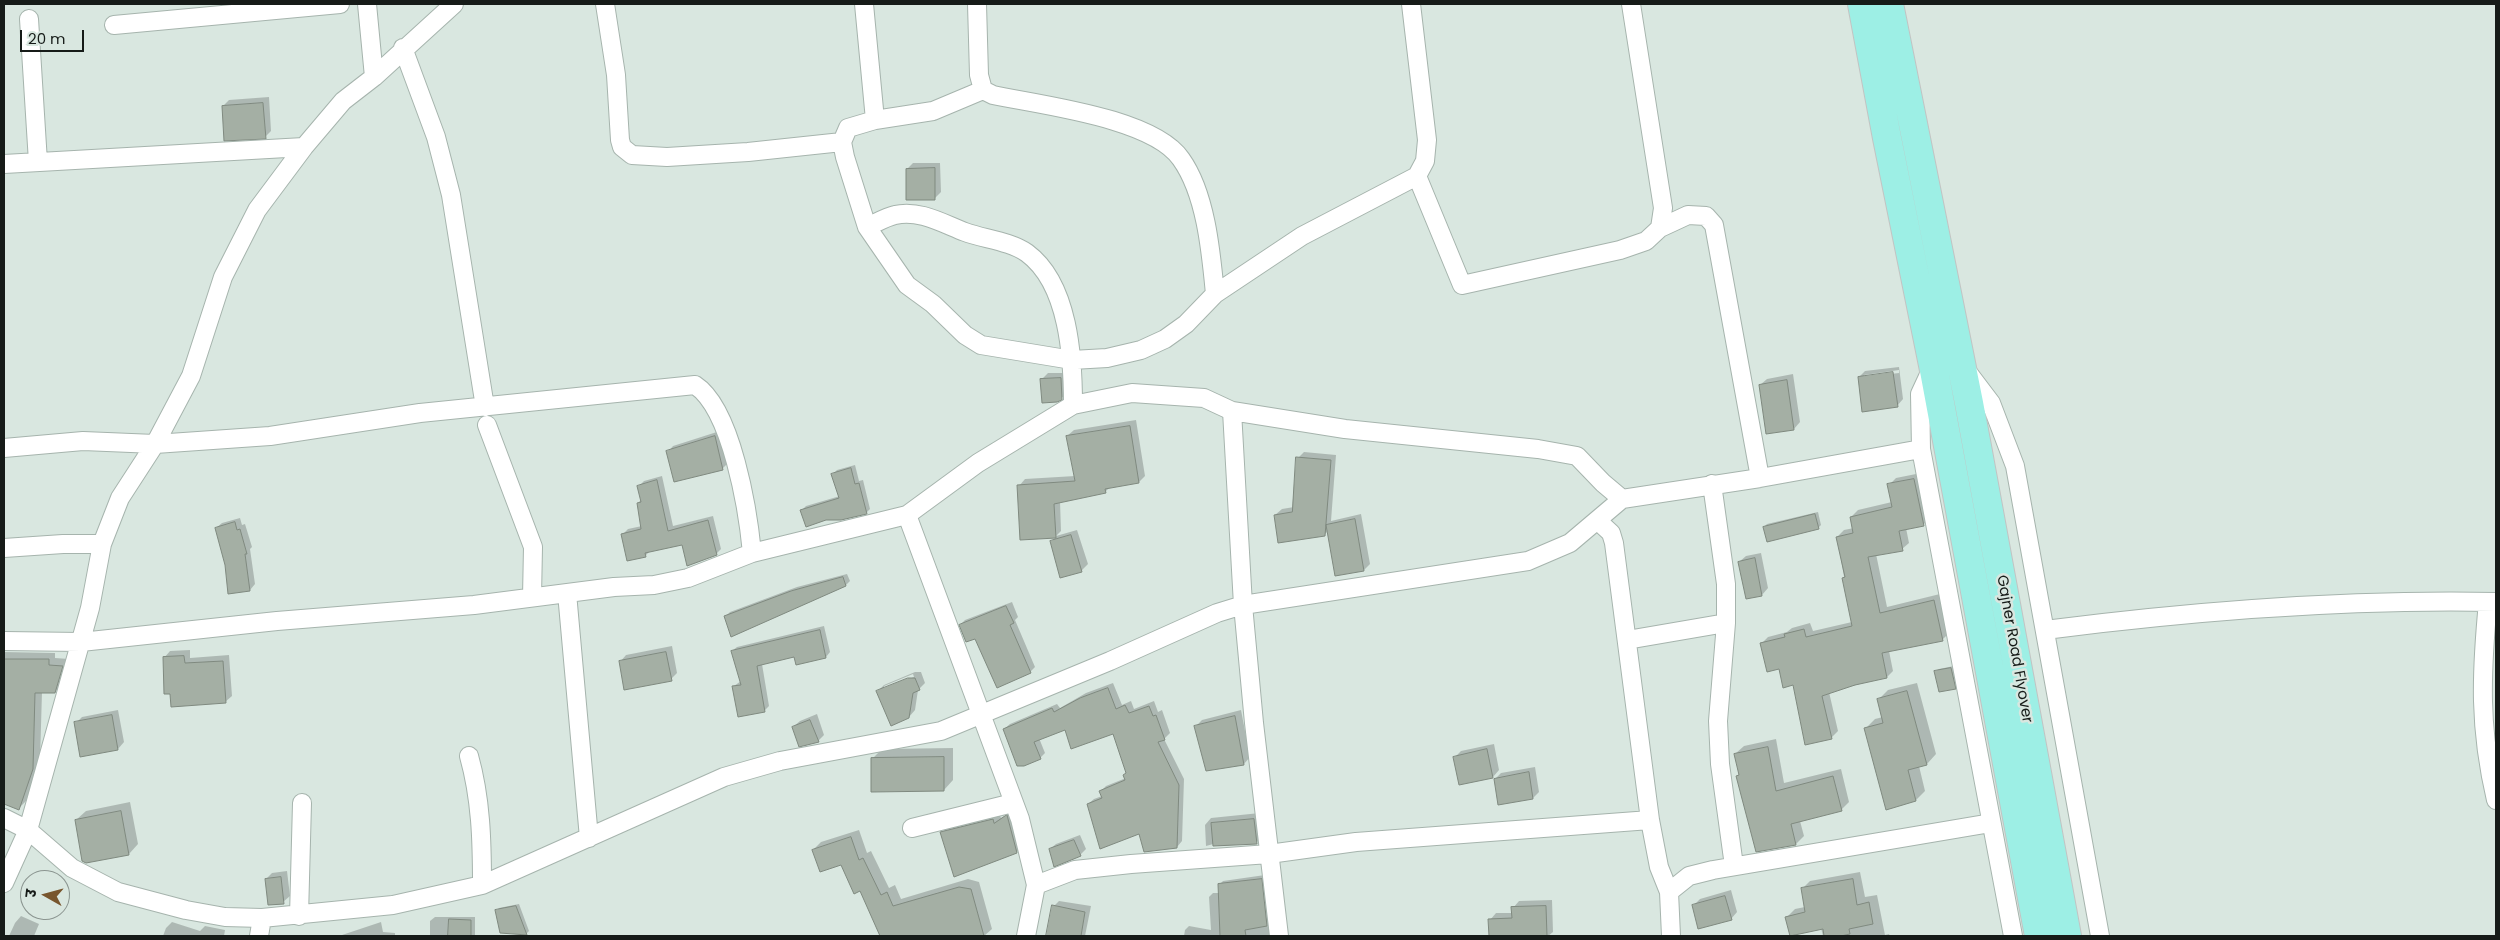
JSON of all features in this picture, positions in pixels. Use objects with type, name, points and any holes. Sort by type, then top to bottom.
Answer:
[{"type":"main road","name":"Gajner Road Flyover","points":[[1862,4],[1933,365],[2039,936]]},
{"type":"main road","name":"Gajner Road Flyover","points":[[1889,4],[1969,403],[2066,936]]},
{"type":"street","points":[[114,25],[340,4]]},
{"type":"street","points":[[367,4],[374,77]]},
{"type":"street","points":[[4,883],[28,830],[81,642],[102,544],[120,498],[155,444],[191,376],[223,277],[257,210],[304,147],[343,102],[374,77],[454,4]]},
{"type":"street","points":[[605,4],[616,75],[620,140],[626,152],[644,156],[692,157],[842,142]]},
{"type":"street","points":[[864,4],[874,120]]},
{"type":"street","points":[[977,4],[979,75],[983,90],[993,96],[1111,119],[1153,135],[1180,158],[1203,213],[1215,294]]},
{"type":"street","points":[[983,90],[933,111],[874,120],[848,128],[842,142],[867,227],[907,285],[933,304],[965,335],[981,345],[1072,360],[1107,358],[1140,350],[1165,339],[1186,324],[1215,294],[1302,236],[1417,176],[1425,161],[1427,140],[1411,4]]},
{"type":"street","points":[[1631,4],[1663,208],[1660,228]]},
{"type":"street","points":[[29,19],[38,162]]},
{"type":"street","points":[[404,48],[436,137],[451,195],[485,407]]},
{"type":"street","points":[[4,164],[304,147]]},
{"type":"street","points":[[1417,176],[1462,285],[1620,250],[1646,240],[1660,228],[1688,215],[1706,216],[1714,225],[1760,478]]},
{"type":"street","points":[[867,227],[896,215],[925,217],[1026,252],[1040,266],[1057,293],[1067,327],[1072,360],[1073,405]]},
{"type":"street","points":[[1960,361],[1990,403],[2015,466],[2100,936]]},
{"type":"street","points":[[1933,365],[1920,394],[1921,449],[2013,936]]},
{"type":"street","points":[[4,448],[83,441],[155,444],[270,436],[420,414],[695,385],[706,392],[729,439],[745,497],[752,553]]},
{"type":"street","points":[[4,640],[81,642],[532,598],[654,585],[688,578],[752,553],[907,515],[978,463],[1073,405],[1132,393],[1169,394],[1204,398],[1232,411],[1345,429],[1538,449],[1577,456],[1603,483],[1622,499]]},
{"type":"street","points":[[1232,411],[1243,605],[1269,854],[1280,936]]},
{"type":"street","points":[[487,426],[533,547],[532,598]]},
{"type":"street","points":[[4,818],[28,830],[72,868],[118,892],[186,910],[225,917],[262,918],[300,916],[393,905],[482,885],[589,838],[675,797],[724,777],[780,761],[941,731],[964,723],[980,713],[1110,661],[1217,613],[1243,605],[1528,561],[1570,543],[1622,499],[1760,478],[1921,449]]},
{"type":"street","points":[[1712,484],[1723,549],[1726,584],[1726,623],[1718,721],[1720,764],[1734,866]]},
{"type":"street","points":[[907,515],[1020,819],[1036,885],[1026,936]]},
{"type":"street","points":[[1598,521],[1611,533],[1614,543],[1650,820],[1659,867],[1669,892],[1670,936]]},
{"type":"street","points":[[4,548],[63,544],[102,544]]},
{"type":"street","points":[[567,593],[589,838]]},
{"type":"street","points":[[2045,630],[2137,618],[2224,611],[2401,603],[2492,602],[2481,684],[2483,726],[2496,800]]},
{"type":"street","points":[[1628,640],[1726,623]]},
{"type":"street","points":[[469,756],[476,782],[479,804],[482,885]]},
{"type":"street","points":[[300,916],[302,803]]},
{"type":"street","points":[[912,828],[1013,803]]},
{"type":"street","points":[[1036,885],[1074,870],[1269,854],[1356,842],[1650,820]]},
{"type":"street","points":[[1669,892],[1689,876],[1734,866],[1992,823]]},
{"type":"street","points":[[259,936],[262,918]]},
{"type":"building","points":[[263,103],[266,139],[224,141],[222,106]]},
{"type":"building","points":[[935,168],[935,200],[906,200],[906,169]]},
{"type":"building","points":[[1893,372],[1898,407],[1862,412],[1858,377]]},
{"type":"building","points":[[1061,378],[1062,400],[1042,403],[1040,379]]},
{"type":"building","points":[[1787,380],[1794,430],[1766,434],[1759,385]]},
{"type":"building","points":[[1130,426],[1139,483],[1105,489],[1106,493],[1054,504],[1056,538],[1020,540],[1017,485],[1075,481],[1066,436]]},
{"type":"building","points":[[715,436],[723,470],[674,482],[666,451]]},
{"type":"building","points":[[1296,457],[1331,460],[1325,536],[1278,543],[1274,515],[1292,512]]},
{"type":"building","points":[[851,468],[855,484],[859,483],[867,514],[841,520],[826,520],[806,527],[800,510],[839,498],[831,474]]},
{"type":"building","points":[[1914,479],[1924,526],[1899,531],[1903,551],[1868,557],[1880,613],[1934,600],[1943,641],[1882,653],[1887,678],[1855,685],[1822,696],[1832,739],[1805,745],[1793,685],[1783,688],[1779,669],[1767,672],[1760,643],[1785,637],[1784,634],[1804,629],[1806,637],[1852,626],[1842,578],[1845,577],[1836,537],[1853,533],[1850,517],[1892,507],[1887,484]]},
{"type":"building","points":[[657,480],[668,531],[708,520],[717,555],[687,566],[682,545],[645,553],[646,557],[627,561],[621,534],[641,529],[637,503],[641,502],[637,486]]},
{"type":"building","points":[[1815,514],[1819,529],[1767,542],[1763,527]]},
{"type":"building","points":[[1355,519],[1364,571],[1335,576],[1326,525]]},
{"type":"building","points":[[235,522],[237,530],[240,529],[247,554],[245,554],[250,591],[228,594],[225,565],[215,528]]},
{"type":"building","points":[[1071,535],[1082,572],[1060,578],[1050,541]]},
{"type":"building","points":[[1755,558],[1762,596],[1746,599],[1738,562]]},
{"type":"building","points":[[843,577],[846,586],[731,637],[724,616],[791,591]]},
{"type":"building","points":[[1006,606],[1014,623],[1010,625],[1031,673],[997,688],[975,639],[966,642],[959,625]]},
{"type":"building","points":[[820,630],[826,658],[796,665],[794,657],[757,666],[765,712],[738,717],[732,686],[741,685],[731,651]]},
{"type":"building","points":[[666,652],[672,681],[624,690],[619,661]]},
{"type":"building","points":[[184,656],[185,663],[223,661],[226,703],[171,707],[170,694],[164,694],[163,657]]},
{"type":"building","points":[[4,659],[49,659],[49,665],[63,666],[55,693],[35,693],[33,769],[19,810],[4,804]]},
{"type":"building","points":[[1951,668],[1956,689],[1939,692],[1934,671]]},
{"type":"building","points":[[908,678],[915,678],[920,690],[913,693],[909,718],[891,726],[876,691]]},
{"type":"building","points":[[1108,688],[1116,709],[1125,705],[1129,713],[1149,706],[1153,716],[1156,715],[1165,740],[1158,742],[1179,785],[1177,848],[1144,852],[1139,834],[1100,849],[1087,804],[1102,798],[1099,791],[1125,780],[1123,775],[1126,773],[1113,734],[1071,749],[1065,730],[1034,742],[1041,759],[1024,766],[1017,766],[1003,729],[1052,708],[1054,712],[1080,698]]},
{"type":"building","points":[[1907,691],[1927,765],[1908,770],[1916,801],[1886,810],[1864,728],[1883,723],[1877,699]]},
{"type":"building","points":[[112,715],[118,750],[80,757],[74,722]]},
{"type":"building","points":[[1235,716],[1244,765],[1206,771],[1194,726]]},
{"type":"building","points":[[810,720],[819,742],[799,747],[792,727]]},
{"type":"building","points":[[1768,747],[1776,791],[1833,776],[1842,811],[1791,824],[1796,845],[1756,852],[1736,776],[1739,775],[1734,754]]},
{"type":"building","points":[[1487,749],[1493,778],[1459,785],[1453,757]]},
{"type":"building","points":[[944,757],[944,791],[871,792],[871,758]]},
{"type":"building","points":[[1529,772],[1533,799],[1498,805],[1494,779]]},
{"type":"building","points":[[121,811],[129,855],[86,863],[82,861],[75,820]]},
{"type":"building","points":[[1007,815],[1017,853],[954,877],[940,832],[993,819],[994,823]]},
{"type":"building","points":[[1254,819],[1257,844],[1213,846],[1211,823]]},
{"type":"building","points":[[851,837],[859,860],[863,858],[881,895],[887,892],[893,906],[959,887],[971,889],[984,936],[880,936],[860,891],[854,894],[841,865],[820,872],[812,850]]},
{"type":"building","points":[[1074,840],[1081,856],[1054,867],[1049,849]]},
{"type":"building","points":[[281,877],[284,904],[268,905],[265,879]]},
{"type":"building","points":[[1262,879],[1267,926],[1245,930],[1246,936],[1220,936],[1218,884]]},
{"type":"building","points":[[1853,879],[1857,905],[1869,902],[1873,924],[1849,929],[1850,934],[1841,936],[1824,936],[1823,929],[1790,936],[1785,917],[1805,912],[1801,888]]},
{"type":"building","points":[[1725,896],[1732,920],[1698,929],[1692,905]]},
{"type":"building","points":[[1052,905],[1085,912],[1081,936],[1046,936]]},
{"type":"building","points":[[516,906],[527,935],[500,933],[495,910]]},
{"type":"building","points":[[1546,906],[1547,936],[1489,936],[1488,919],[1512,918],[1511,907]]},
{"type":"building","points":[[449,919],[471,920],[471,936],[448,936]]}]
